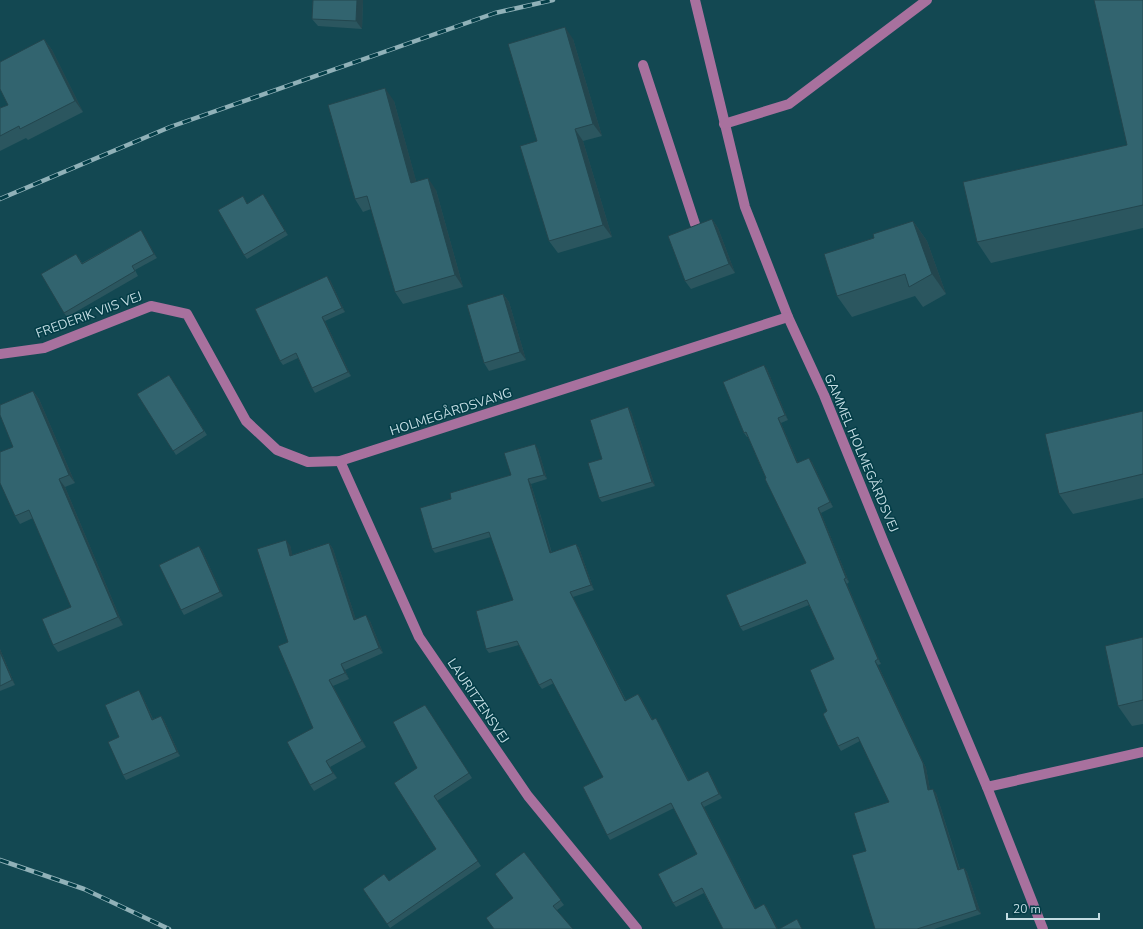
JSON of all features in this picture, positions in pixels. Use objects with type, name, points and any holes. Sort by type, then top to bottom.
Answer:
[{"type":"street","name":"GAMMEL HOLMEGÅRDSVEJ","points":[[695,0],[745,207],[788,317],[827,403],[884,543],[988,787],[1043,929]]},
{"type":"street","points":[[724,124],[789,104],[928,0]]},
{"type":"street","points":[[643,65],[695,224]]},
{"type":"street","name":"FREDERIK VIIS VEJ","points":[[0,354],[44,348],[151,306],[187,314]]},
{"type":"street","name":"HOLMEGÅRDSVANG","points":[[187,314],[246,421],[277,450],[308,462],[340,462],[788,317]]},
{"type":"street","name":"LAURITZENSVEJ","points":[[340,462],[419,637],[528,796],[637,929]]},
{"type":"street","points":[[988,787],[1143,752]]},
{"type":"building","points":[[313,0],[357,0],[356,21],[312,19]]},
{"type":"building","points":[[1094,0],[1143,0],[1143,205],[977,242],[963,182],[1127,145]]},
{"type":"building","points":[[565,27],[593,124],[575,129],[603,225],[549,241],[520,146],[537,141],[508,44]]},
{"type":"building","points":[[44,39],[75,101],[20,129],[19,126],[0,136],[0,108],[8,105],[0,89],[0,62]]},
{"type":"building","points":[[385,88],[411,183],[428,178],[455,275],[395,292],[367,196],[355,199],[328,105]]},
{"type":"building","points":[[263,194],[285,231],[244,255],[218,210],[243,196],[247,204]]},
{"type":"building","points":[[712,219],[729,264],[685,281],[668,236]]},
{"type":"building","points":[[913,221],[932,274],[909,287],[905,274],[837,296],[824,254],[874,238],[873,234]]},
{"type":"building","points":[[141,230],[154,254],[132,266],[135,271],[64,313],[41,274],[76,254],[82,264]]},
{"type":"building","points":[[327,276],[342,308],[322,317],[348,372],[312,388],[296,353],[280,361],[255,309]]},
{"type":"building","points":[[503,294],[520,352],[484,363],[467,305]]},
{"type":"building","points":[[764,365],[785,415],[778,418],[797,463],[809,458],[830,502],[818,508],[846,578],[844,579],[878,659],[875,661],[923,763],[928,790],[933,789],[958,870],[964,868],[977,910],[917,929],[875,929],[852,855],[866,851],[854,813],[889,802],[858,737],[838,746],[823,714],[827,711],[810,670],[834,659],[807,600],[740,627],[726,595],[806,563],[765,479],[766,478],[746,432],[744,433],[723,382]]},
{"type":"building","points":[[169,375],[204,431],[173,451],[137,394]]},
{"type":"building","points":[[33,391],[69,475],[59,479],[118,617],[53,645],[42,619],[71,607],[29,510],[15,516],[0,483],[0,452],[13,447],[0,415],[0,405]]},
{"type":"building","points":[[628,407],[652,482],[599,498],[588,463],[602,459],[590,420]]},
{"type":"building","points":[[1143,411],[1143,474],[1059,494],[1045,434]]},
{"type":"building","points":[[535,444],[544,475],[528,479],[550,553],[576,544],[591,585],[570,592],[625,701],[638,694],[652,720],[656,718],[688,781],[708,771],[719,794],[701,803],[755,909],[764,904],[777,929],[723,929],[702,888],[673,903],[658,874],[697,854],[671,803],[607,835],[583,787],[603,777],[551,679],[539,685],[517,641],[486,649],[476,611],[513,600],[489,532],[432,549],[420,508],[451,499],[450,493],[511,475],[504,453]]},
{"type":"building","points":[[286,540],[290,556],[329,543],[354,620],[366,615],[379,648],[341,664],[345,673],[329,680],[362,741],[326,761],[333,773],[310,785],[287,742],[313,728],[278,646],[288,642],[257,549]]},
{"type":"building","points":[[199,546],[220,592],[181,610],[159,565]]},
{"type":"building","points":[[1143,637],[1143,700],[1118,706],[1105,646]]},
{"type":"building","points":[[0,652],[12,680],[0,686]]},
{"type":"building","points":[[139,690],[152,720],[161,716],[177,752],[123,775],[108,742],[119,737],[105,705]]},
{"type":"building","points":[[425,705],[469,773],[434,796],[478,861],[387,924],[363,889],[384,874],[389,881],[436,849],[394,783],[417,768],[393,722]]},
{"type":"building","points":[[524,852],[561,900],[553,906],[573,929],[494,929],[486,918],[513,898],[495,874]]},
{"type":"building","points":[[797,919],[802,929],[779,929]]},
{"type":"railway","points":[[0,199],[170,127],[495,13],[553,0]]},
{"type":"railway","points":[[0,860],[84,889],[169,929]]}]
